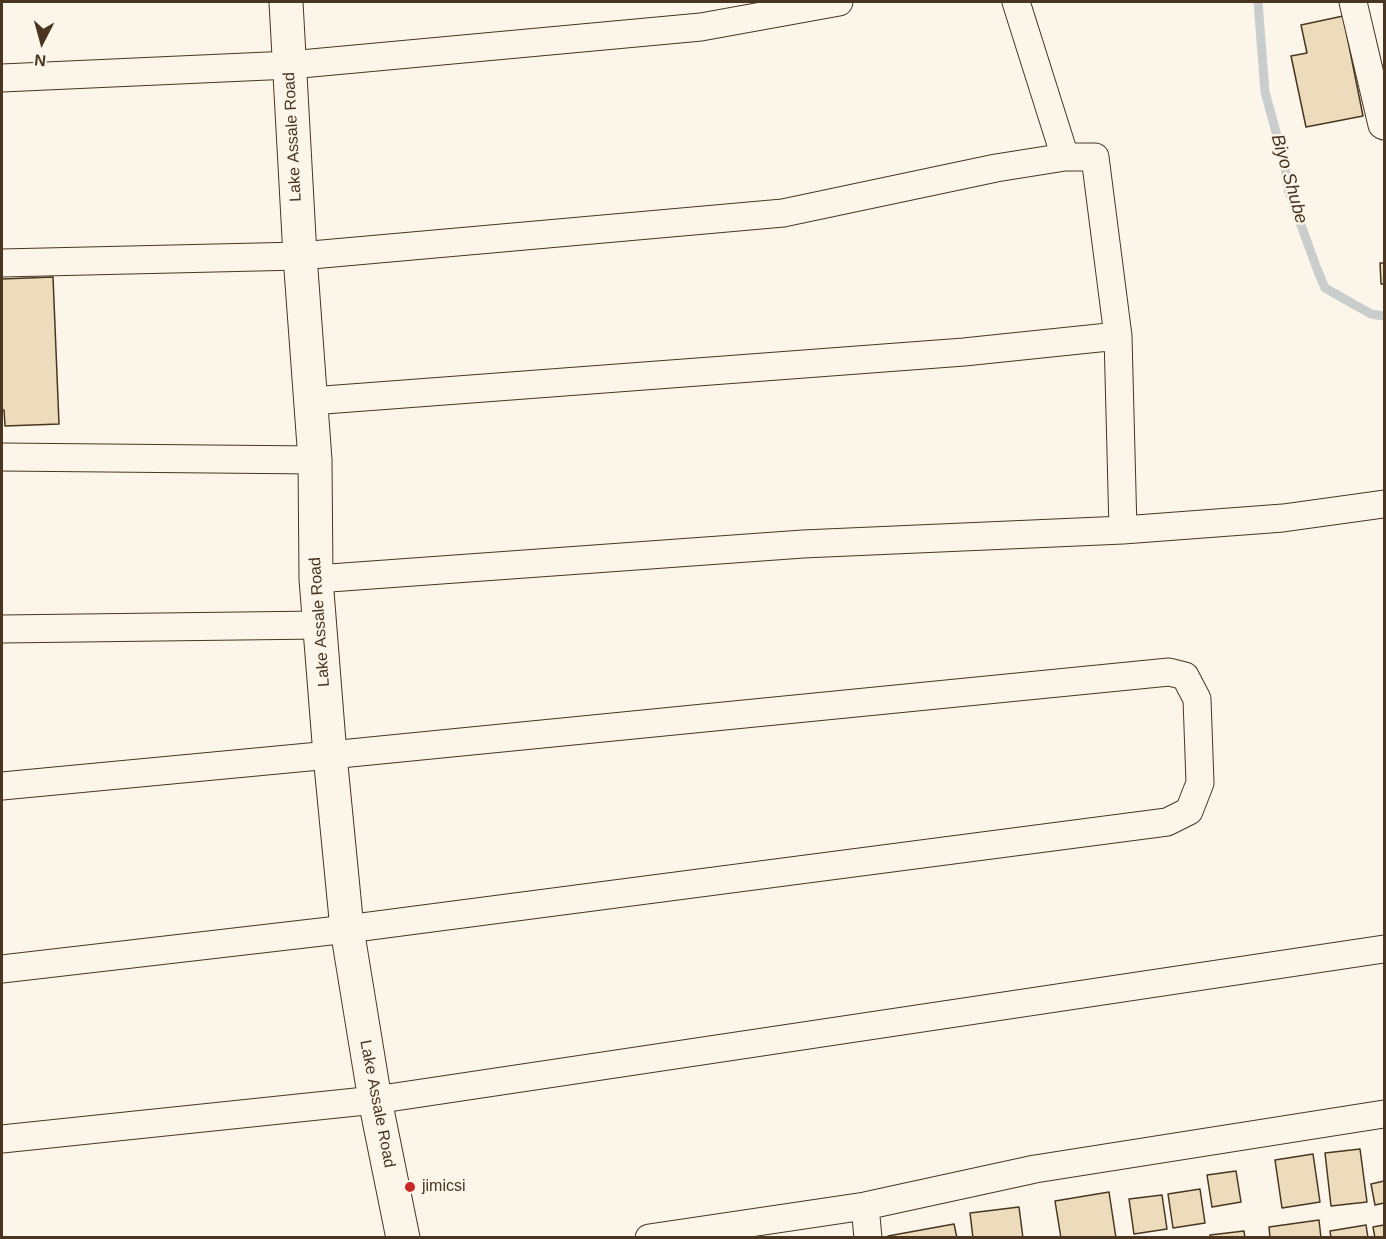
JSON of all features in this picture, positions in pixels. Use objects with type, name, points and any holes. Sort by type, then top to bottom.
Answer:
[{"type":"street","name":"Lake Assale Road","points":[[286,2],[300,256],[315,460],[316,579],[330,755],[347,929],[375,1100],[404,1238]]},
{"type":"street","points":[[2,78],[290,65],[700,27],[839,2]]},
{"type":"street","points":[[1016,2],[1065,157]]},
{"type":"street","points":[[1353,2],[1384,126]]},
{"type":"street","points":[[2,263],[300,256],[783,213],[996,168],[1065,157],[1095,157],[1118,336],[1123,530]]},
{"type":"street","points":[[311,401],[964,352],[1118,336]]},
{"type":"street","points":[[2,457],[315,460]]},
{"type":"street","points":[[316,579],[803,544],[1123,530],[1283,518],[1384,504]]},
{"type":"street","points":[[2,629],[319,625]]},
{"type":"street","points":[[2,786],[1169,672],[1185,676],[1197,699],[1200,783],[1189,811],[1167,822],[347,929],[2,969]]},
{"type":"street","points":[[2,1138],[375,1100],[1384,949]]},
{"type":"street","points":[[649,1238],[865,1206],[1035,1169],[1384,1114]]},
{"type":"street","points":[[865,1206],[868,1238]]},
{"type":"building","points":[[1343,16],[1363,116],[1306,127],[1291,56],[1307,53],[1301,25]]},
{"type":"building","points":[[1380,263],[1384,263],[1384,284],[1381,284]]},
{"type":"building","points":[[53,277],[59,424],[5,426],[4,410],[2,410],[2,279]]},
{"type":"building","points":[[1360,1149],[1367,1202],[1331,1206],[1325,1153]]},
{"type":"building","points":[[1313,1154],[1320,1202],[1282,1208],[1275,1160]]},
{"type":"building","points":[[1236,1171],[1241,1202],[1212,1207],[1207,1175]]},
{"type":"building","points":[[1384,1181],[1384,1203],[1375,1205],[1371,1184]]},
{"type":"building","points":[[1200,1189],[1205,1223],[1173,1228],[1168,1194]]},
{"type":"building","points":[[1109,1192],[1116,1238],[1061,1238],[1055,1201]]},
{"type":"building","points":[[1162,1195],[1167,1229],[1134,1234],[1129,1199]]},
{"type":"building","points":[[1019,1207],[1023,1238],[973,1238],[970,1213]]},
{"type":"building","points":[[1319,1220],[1321,1238],[1270,1238],[1269,1227]]},
{"type":"building","points":[[954,1224],[957,1238],[889,1238],[888,1236]]},
{"type":"building","points":[[1366,1225],[1368,1238],[1331,1238],[1330,1231]]},
{"type":"building","points":[[1384,1225],[1384,1238],[1375,1238],[1373,1227]]},
{"type":"building","points":[[1244,1231],[1245,1238],[1210,1238],[1210,1235]]},
{"type":"waterway","name":"Biyo Shube","points":[[1258,2],[1265,92],[1284,161],[1289,192],[1317,269],[1325,288],[1371,314],[1384,316]]},
{"type":"place","name":"jimicsi","points":[[410,1187]]}]
